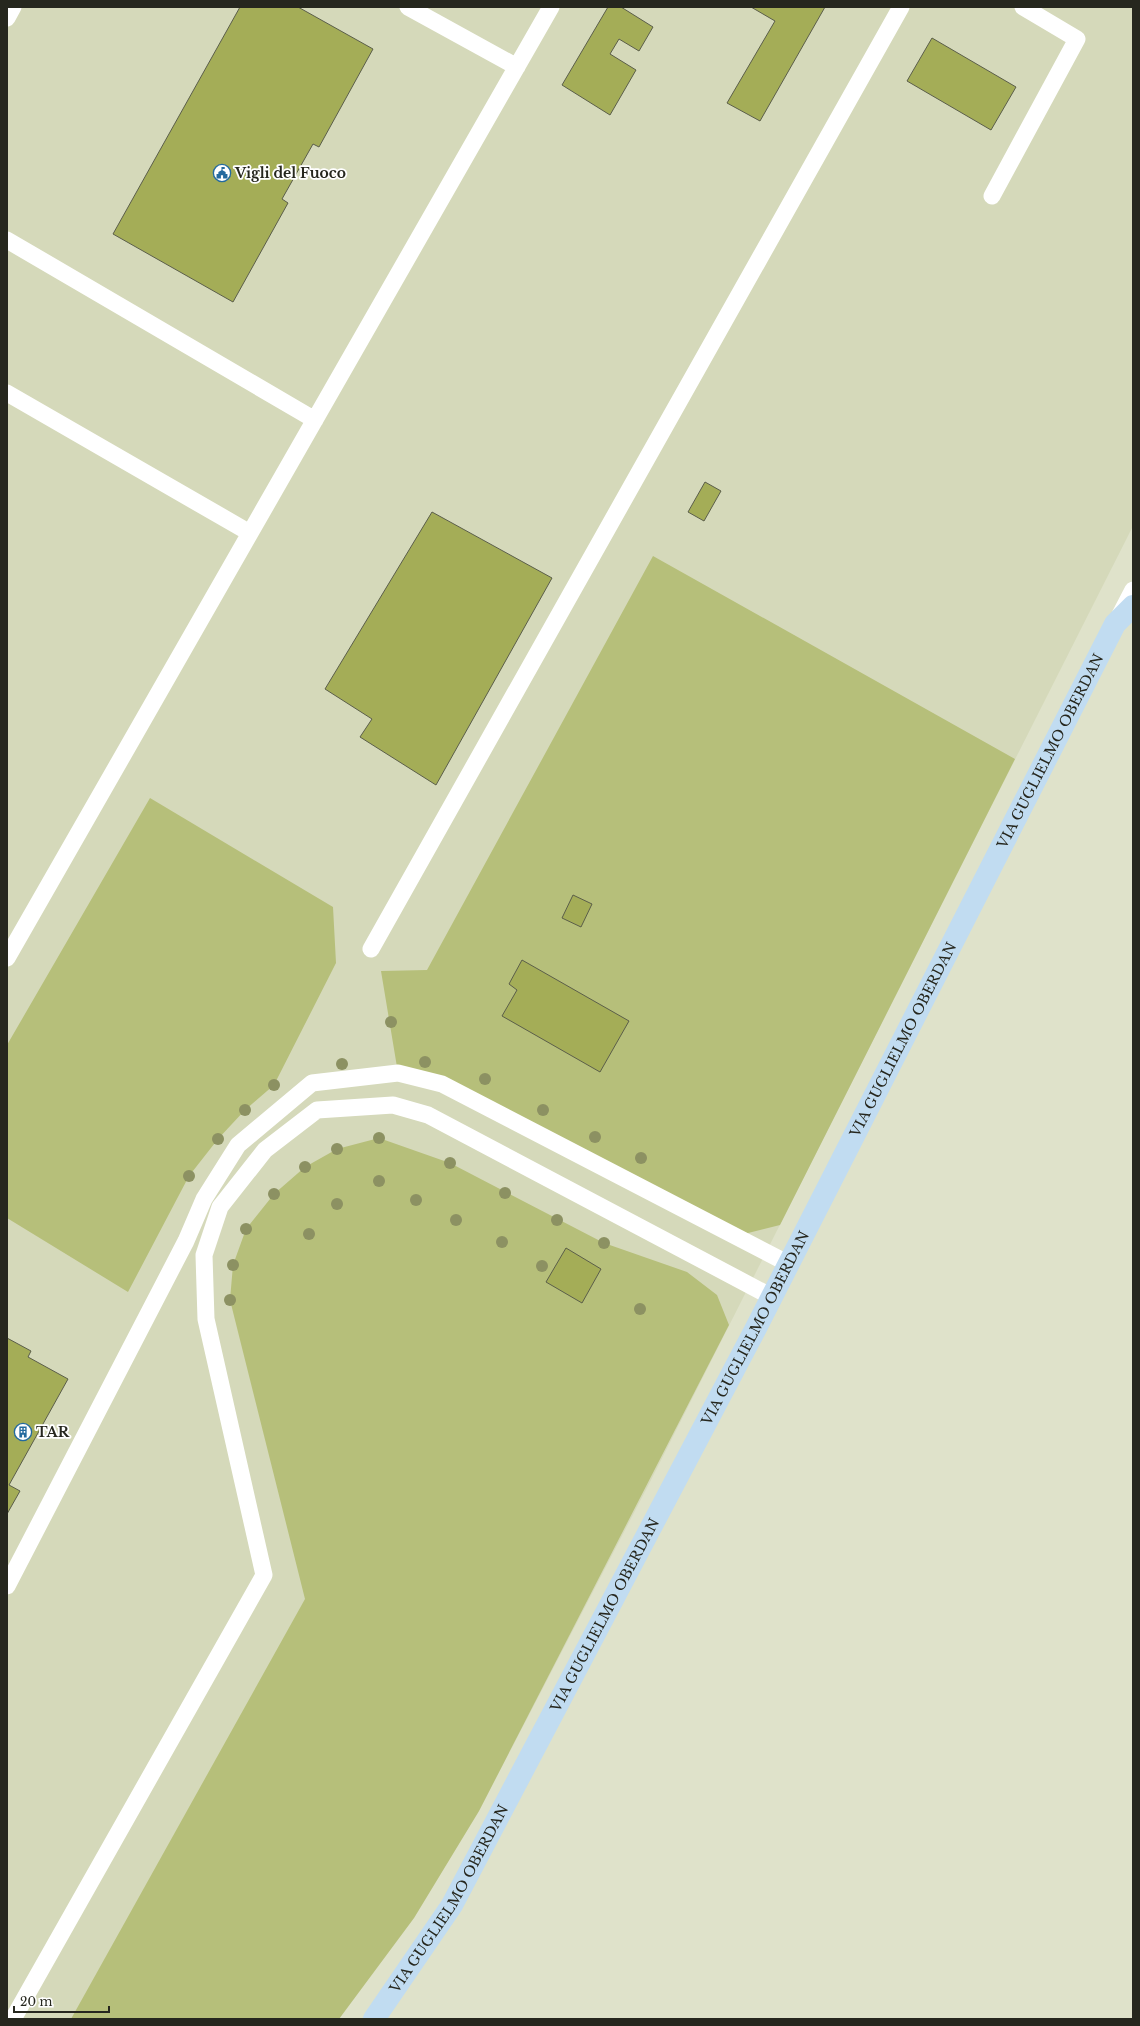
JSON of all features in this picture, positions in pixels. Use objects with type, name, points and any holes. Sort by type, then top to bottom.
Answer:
[{"type":"main road","name":"VIA GUGLIELMO OBERDAN","points":[[374,2019],[452,1905],[772,1297],[1115,624],[1133,606]]},
{"type":"lane","points":[[7,18],[14,7]]},
{"type":"lane","points":[[408,7],[517,67]]},
{"type":"lane","points":[[7,958],[551,7]]},
{"type":"lane","points":[[371,949],[901,7]]},
{"type":"lane","points":[[992,196],[1076,38],[1023,7]]},
{"type":"lane","points":[[7,240],[315,420]]},
{"type":"lane","points":[[7,393],[250,533]]},
{"type":"lane","name":"VIA GUGLIELMO OBERDAN","points":[[1115,624],[1133,590]]},
{"type":"lane","points":[[7,1586],[186,1241],[204,1199],[238,1145],[312,1084],[398,1074],[442,1084],[789,1264]]},
{"type":"lane","points":[[13,2019],[264,1575],[206,1319],[204,1255],[220,1207],[265,1150],[317,1110],[393,1105],[428,1115],[772,1297]]},
{"type":"shaded area","points":[[7,7],[1133,7],[1133,526],[651,1480],[479,1811],[414,1918],[339,2019],[7,2019]]},
{"type":"green space","points":[[653,556],[1015,759],[780,1225],[736,1236],[442,1084],[398,1073],[381,971],[427,970]]},
{"type":"green space","points":[[150,798],[333,907],[336,963],[274,1085],[245,1110],[218,1139],[189,1176],[128,1292],[7,1218],[7,1045]]},
{"type":"green space","points":[[379,1138],[450,1163],[604,1243],[687,1272],[717,1295],[729,1325],[479,1811],[414,1918],[339,2019],[71,2019],[305,1599],[230,1300],[233,1265],[246,1229],[274,1194],[305,1167],[337,1149]]},
{"type":"building","name":"Vigli del Fuoco","points":[[240,7],[298,7],[373,49],[319,147],[313,144],[282,199],[288,203],[233,302],[113,234]]},
{"type":"building","points":[[608,7],[621,7],[653,27],[639,51],[619,39],[610,54],[636,70],[610,115],[562,85]]},
{"type":"building","points":[[751,7],[825,7],[760,121],[727,103],[775,21]]},
{"type":"building","points":[[932,38],[1016,87],[991,130],[907,81]]},
{"type":"building","points":[[705,482],[721,491],[704,521],[688,512]]},
{"type":"building","points":[[432,512],[552,578],[436,785],[360,737],[372,719],[325,689]]},
{"type":"building","points":[[573,895],[592,904],[581,927],[562,918]]},
{"type":"building","points":[[522,960],[629,1021],[600,1072],[502,1016],[517,990],[509,984]]},
{"type":"building","points":[[566,1248],[601,1269],[582,1303],[546,1282]]},
{"type":"building","name":"TAR","points":[[7,1338],[31,1351],[28,1357],[68,1379],[9,1485],[20,1491],[7,1514]]},
{"type":"place","name":"Vigli del Fuoco","points":[[222,173]]},
{"type":"place","name":"TAR","points":[[23,1432]]}]
